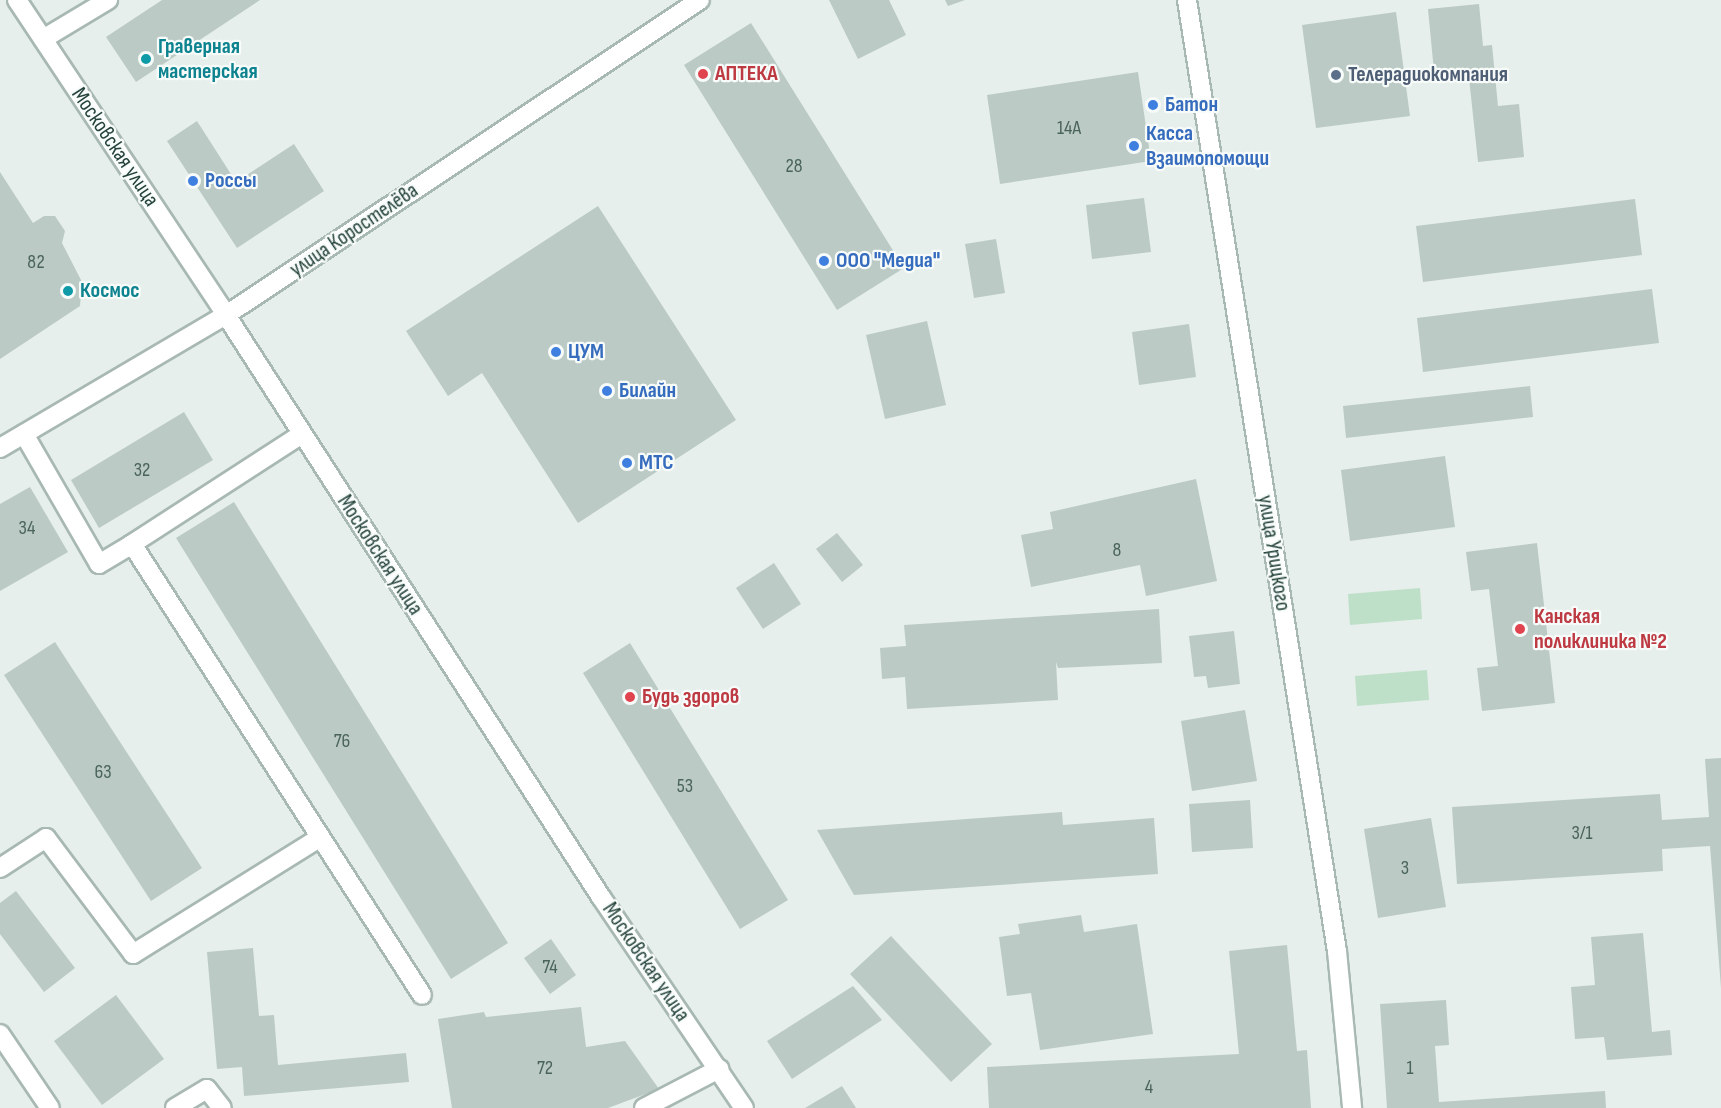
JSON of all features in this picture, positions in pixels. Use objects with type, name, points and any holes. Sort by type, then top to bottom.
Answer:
[{"type":"street","name":"Московская улица","points":[[17,0],[226,315],[602,897],[744,1108]]},
{"type":"street","points":[[43,39],[108,0]]},
{"type":"street","name":"улица Коростелёва","points":[[0,448],[226,315],[700,0]]},
{"type":"street","name":"улица Урицкого","points":[[1187,0],[1336,951],[1352,1108]]},
{"type":"street","points":[[24,434],[99,564],[302,434]]},
{"type":"street","points":[[132,544],[422,995]]},
{"type":"street","points":[[0,868],[46,837],[133,954],[321,837]]},
{"type":"street","points":[[0,1034],[50,1108]]},
{"type":"street","points":[[644,1108],[719,1069]]},
{"type":"street","points":[[175,1108],[207,1089],[222,1108]]},
{"type":"green space","points":[[1420,588],[1422,619],[1350,625],[1348,594]]},
{"type":"green space","points":[[1427,670],[1429,700],[1357,706],[1355,676]]},
{"type":"building","name":"Граверная мастерская","points":[[162,0],[260,0],[136,82],[106,37]]},
{"type":"building","points":[[829,0],[889,0],[906,35],[858,59]]},
{"type":"building","points":[[945,0],[965,0],[948,6]]},
{"type":"building","points":[[1479,4],[1483,46],[1492,45],[1498,106],[1519,104],[1524,157],[1478,162],[1469,78],[1435,82],[1428,9]]},
{"type":"building","points":[[1396,12],[1410,116],[1316,128],[1302,25]]},
{"type":"building","points":[[751,23],[904,268],[837,310],[684,65]]},
{"type":"building","points":[[1138,72],[1151,161],[1000,184],[987,95]]},
{"type":"building","points":[[197,121],[236,182],[294,144],[324,191],[237,248],[167,141]]},
{"type":"building","points":[[0,172],[33,223],[44,216],[55,216],[65,231],[62,243],[82,282],[80,306],[0,359]]},
{"type":"building","points":[[1144,198],[1151,252],[1092,259],[1086,205]]},
{"type":"building","points":[[1635,199],[1642,255],[1423,282],[1416,226]]},
{"type":"building","name":"ЦУМ","points":[[598,206],[736,420],[578,523],[482,373],[448,396],[406,331]]},
{"type":"building","points":[[996,239],[1005,293],[974,298],[965,244]]},
{"type":"building","points":[[1652,289],[1659,343],[1423,372],[1417,318]]},
{"type":"building","points":[[927,321],[946,405],[885,419],[866,335]]},
{"type":"building","points":[[1189,324],[1196,377],[1139,385],[1132,332]]},
{"type":"building","points":[[1530,386],[1533,417],[1346,438],[1343,406]]},
{"type":"building","points":[[184,412],[213,460],[99,528],[71,480]]},
{"type":"building","points":[[1445,456],[1455,527],[1350,541],[1341,470]]},
{"type":"building","points":[[1196,479],[1217,581],[1146,596],[1140,565],[1031,587],[1021,535],[1053,529],[1050,512]]},
{"type":"building","points":[[30,487],[68,552],[0,591],[0,504]]},
{"type":"building","points":[[234,502],[508,943],[451,979],[176,538]]},
{"type":"building","points":[[837,533],[863,565],[842,582],[816,549]]},
{"type":"building","name":"Канская поликлиника №2","points":[[1537,543],[1555,703],[1482,711],[1477,668],[1498,666],[1489,589],[1471,591],[1466,552]]},
{"type":"building","points":[[774,563],[801,604],[763,629],[736,588]]},
{"type":"building","points":[[1159,609],[1162,663],[1058,668],[1056,662],[1058,700],[907,709],[905,677],[882,679],[880,648],[906,646],[904,625]]},
{"type":"building","points":[[1234,631],[1240,684],[1208,688],[1206,676],[1194,677],[1189,636]]},
{"type":"building","points":[[55,642],[202,868],[151,901],[4,675]]},
{"type":"building","points":[[630,643],[788,900],[740,929],[583,673]]},
{"type":"building","points":[[1245,710],[1257,781],[1192,791],[1181,721]]},
{"type":"building","points":[[1721,758],[1721,988],[1710,846],[1662,849],[1663,871],[1457,884],[1452,807],[1660,794],[1662,820],[1709,817],[1705,759]]},
{"type":"building","points":[[1250,800],[1253,848],[1192,852],[1189,804]]},
{"type":"building","points":[[1062,812],[1063,825],[1154,818],[1158,874],[854,895],[817,830]]},
{"type":"building","points":[[1431,818],[1446,907],[1378,918],[1364,829]]},
{"type":"building","points":[[16,891],[75,968],[44,992],[0,934],[0,903]]},
{"type":"building","points":[[1081,915],[1084,932],[1137,924],[1153,1034],[1040,1050],[1031,993],[1007,996],[999,937],[1020,934],[1018,924]]},
{"type":"building","points":[[1643,933],[1652,1032],[1670,1030],[1672,1055],[1607,1060],[1604,1037],[1575,1039],[1571,987],[1595,985],[1591,937]]},
{"type":"building","points":[[891,936],[992,1044],[951,1082],[850,974]]},
{"type":"building","points":[[551,939],[576,975],[550,994],[524,958]]},
{"type":"building","points":[[1287,945],[1297,1051],[1307,1050],[1311,1108],[989,1108],[987,1067],[1239,1054],[1229,951]]},
{"type":"building","points":[[253,948],[259,1016],[274,1015],[278,1065],[406,1053],[409,1082],[244,1096],[242,1067],[217,1069],[207,952]]},
{"type":"building","points":[[853,986],[882,1020],[792,1079],[767,1041]]},
{"type":"building","points":[[116,995],[164,1059],[102,1105],[54,1041]]},
{"type":"building","points":[[1446,1000],[1449,1045],[1435,1046],[1439,1102],[1605,1091],[1606,1108],[1387,1108],[1380,1004]]},
{"type":"building","points":[[581,1007],[586,1047],[625,1041],[659,1089],[608,1108],[452,1108],[438,1019],[484,1012],[486,1017]]},
{"type":"building","points":[[842,1086],[856,1108],[805,1108]]},
{"type":"place","name":"Граверная мастерская","points":[[146,59]]},
{"type":"place","name":"АПТЕКА","points":[[703,74]]},
{"type":"place","name":"Телерадиокомпания","points":[[1336,75]]},
{"type":"place","name":"Батон","points":[[1153,105]]},
{"type":"place","name":"Касса Взаимопомощи","points":[[1134,146]]},
{"type":"place","name":"Россы","points":[[193,181]]},
{"type":"place","name":"ООО \"Медиа\"","points":[[824,261]]},
{"type":"place","name":"Космос","points":[[68,291]]},
{"type":"place","name":"ЦУМ","points":[[556,352]]},
{"type":"place","name":"Билайн","points":[[607,391]]},
{"type":"place","name":"МТС","points":[[627,463]]},
{"type":"place","name":"Канская поликлиника №2","points":[[1520,629]]},
{"type":"place","name":"Будь здоров","points":[[630,697]]}]
